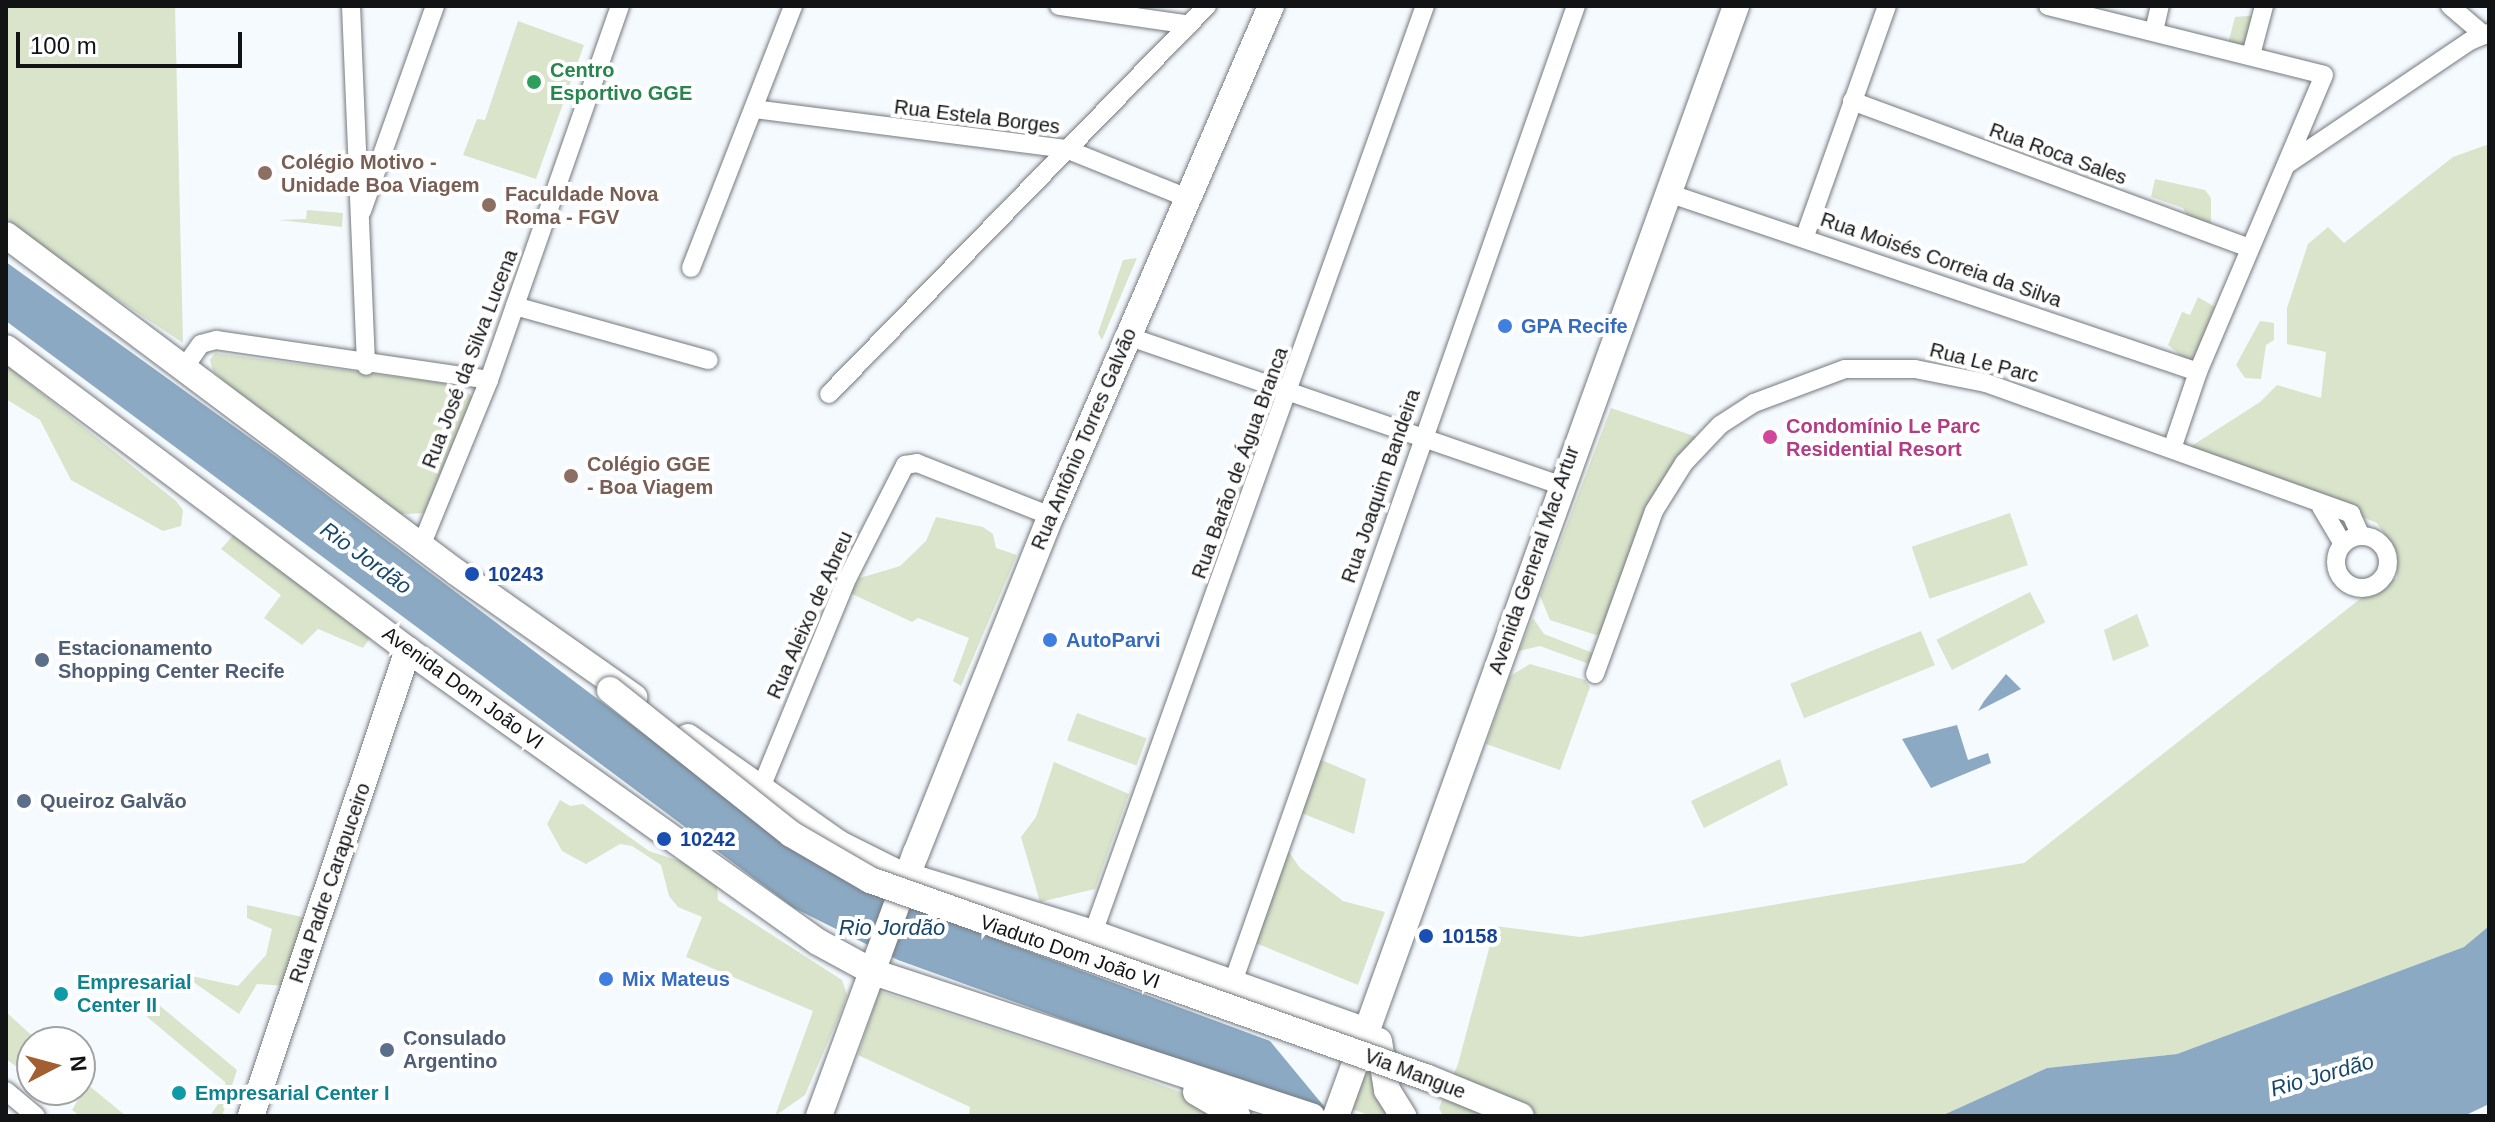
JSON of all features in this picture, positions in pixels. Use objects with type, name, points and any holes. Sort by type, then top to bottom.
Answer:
[{"type":"main road","name":"Rua Antônio Torres Galvão","points":[[819,1116],[868,961],[898,886],[1127,336],[1271,6]]},
{"type":"main road","name":"Avenida General Mac Artur","points":[[1340,1105],[1525,597],[1560,485],[1736,6]]},
{"type":"main road","points":[[6,235],[421,546],[534,623],[760,790],[898,886],[1093,933],[1366,1031]]},
{"type":"main road","name":"Avenida Dom João VI","points":[[6,348],[408,650],[701,863],[868,961],[949,996]]},
{"type":"main road","name":"Rua Padre Carapuceiro","points":[[251,1116],[408,650]]},
{"type":"main road","name":"Viaduto Dom João VI","points":[[573,652],[610,690],[791,834],[870,880],[1308,1035]]},
{"type":"main road","points":[[949,996],[961,1012],[1184,1087],[1223,1104],[1237,1116]]},
{"type":"main road","points":[[949,996],[1312,1116]]},
{"type":"main road","points":[[1379,996],[1382,1072],[1403,1116]]},
{"type":"main road","name":"Via Mangue","points":[[1308,1035],[1521,1116]]},
{"type":"street","points":[[351,6],[366,366]]},
{"type":"street","points":[[360,217],[435,6]]},
{"type":"street","name":"Rua José da Silva Lucena","points":[[421,546],[489,380],[620,6]]},
{"type":"street","points":[[691,268],[793,6]]},
{"type":"street","points":[[1059,6],[1184,24]]},
{"type":"street","points":[[829,394],[1184,24],[1207,6]]},
{"type":"street","name":"Rua Barão de Água Branca","points":[[1093,933],[1425,6]]},
{"type":"street","name":"Rua Joaquim Bandeira","points":[[1233,982],[1420,439],[1576,6]]},
{"type":"street","points":[[1805,236],[1887,6]]},
{"type":"street","points":[[2048,6],[2324,75],[2198,372],[2173,446]]},
{"type":"street","points":[[2154,31],[2160,6]]},
{"type":"street","points":[[2251,55],[2264,6]]},
{"type":"street","points":[[2286,165],[2487,34],[2450,6]]},
{"type":"street","name":"Rua Roca Sales","points":[[1852,101],[2249,248]]},
{"type":"street","name":"Rua Estela Borges","points":[[754,109],[1066,149],[1187,198]]},
{"type":"street","name":"Rua Moisés Correia da Silva","points":[[1668,193],[1805,236],[2198,372]]},
{"type":"street","points":[[515,306],[709,360]]},
{"type":"street","points":[[1127,336],[1560,485]]},
{"type":"street","points":[[184,368],[201,344],[216,340],[366,366],[489,380]]},
{"type":"street","name":"Rua Le Parc","points":[[1595,674],[1654,511],[1671,480],[1720,425],[1779,390],[1845,369],[1915,369],[1986,383],[2173,446],[2321,507],[2351,514],[2361,536],[2375,538],[2387,552],[2388,570],[2377,584],[2361,589],[2346,582],[2337,568],[2343,544],[2321,507]]},
{"type":"street","name":"Rua Aleixo de Abreu","points":[[760,790],[848,577],[910,462],[1051,516]]},
{"type":"street","points":[[2343,544],[2361,536]]},
{"type":"street","points":[[6,1091],[36,1116]]},
{"type":"green space","points":[[6,6],[175,6],[183,343],[79,274],[6,218]]},
{"type":"green space","points":[[2257,15],[2250,50],[2228,44],[2235,17]]},
{"type":"green space","name":"Centro Esportivo GGE","points":[[518,21],[584,45],[536,179],[463,155],[477,119],[485,120]]},
{"type":"green space","points":[[2489,144],[2489,926],[2464,947],[2177,1054],[2047,1068],[1941,1116],[1443,1116],[1439,1108],[1458,1064],[1495,926],[1580,937],[2024,863],[2360,599],[2397,578],[2397,554],[2377,523],[2190,447],[2260,402],[2277,385],[2321,398],[2326,352],[2287,344],[2287,308],[2308,244],[2328,227],[2344,243],[2453,157]]},
{"type":"green space","points":[[2155,179],[2205,190],[2211,198],[2211,227],[2188,218],[2183,208],[2151,197]]},
{"type":"green space","points":[[307,210],[343,213],[342,227],[279,220],[306,219]]},
{"type":"green space","points":[[1137,258],[1102,340],[1098,333],[1123,260]]},
{"type":"green space","points":[[2198,297],[2215,307],[2192,365],[2168,345],[2182,312],[2190,315]]},
{"type":"green space","points":[[2260,321],[2274,323],[2274,340],[2266,345],[2261,379],[2245,378],[2236,365]]},
{"type":"green space","points":[[215,353],[458,385],[473,397],[424,513],[393,515],[279,429],[213,371],[210,360]]},
{"type":"green space","points":[[6,365],[176,501],[183,510],[181,526],[163,531],[71,480],[40,420],[6,399]]},
{"type":"green space","points":[[1611,408],[1697,437],[1653,497],[1601,633],[1596,635],[1550,620],[1540,596]]},
{"type":"green space","points":[[2010,513],[2028,565],[1930,599],[1912,547]]},
{"type":"green space","points":[[936,517],[983,527],[993,534],[996,548],[1017,555],[961,686],[953,681],[969,638],[918,618],[912,622],[850,593],[860,578],[900,566],[926,541]]},
{"type":"green space","points":[[239,529],[374,632],[363,648],[318,629],[302,645],[264,618],[281,595],[221,549]]},
{"type":"green space","points":[[2030,592],[2045,622],[1952,670],[1936,640]]},
{"type":"green space","points":[[2137,614],[2149,646],[2113,661],[2104,630]]},
{"type":"green space","points":[[1533,618],[1544,634],[1593,653],[1589,664],[1540,646],[1519,651]]},
{"type":"green space","points":[[1921,631],[1935,665],[1804,718],[1790,684]]},
{"type":"green space","points":[[1530,664],[1585,680],[1590,687],[1560,770],[1486,744],[1510,676]]},
{"type":"green space","points":[[1077,713],[1147,738],[1137,766],[1067,740]]},
{"type":"green space","points":[[1317,758],[1366,779],[1354,834],[1299,812]]},
{"type":"green space","points":[[1780,759],[1788,785],[1704,828],[1691,801]]},
{"type":"green space","points":[[1054,762],[1129,794],[1095,889],[1040,902],[1021,837],[1036,817]]},
{"type":"green space","points":[[560,800],[570,806],[583,804],[649,851],[683,862],[717,887],[718,900],[842,980],[847,995],[805,1095],[775,1116],[813,1011],[686,957],[702,917],[678,907],[669,896],[661,865],[632,846],[620,844],[586,864],[562,851],[547,824]]},
{"type":"green space","points":[[1284,845],[1300,868],[1343,901],[1385,912],[1358,985],[1253,942]]},
{"type":"green space","points":[[247,905],[311,919],[289,986],[257,984],[239,1014],[182,974],[238,986],[266,955],[272,929],[247,918]]},
{"type":"green space","points":[[879,991],[1117,1069],[1219,1106],[1227,1116],[969,1116],[970,1107],[858,1055]]},
{"type":"green space","points":[[153,1000],[237,1070],[222,1116],[210,1116],[226,1092],[225,1082],[146,1016]]},
{"type":"green space","points":[[6,1012],[21,1026],[16,1026],[16,1066],[6,1059]]},
{"type":"green space","points":[[1359,1061],[1372,1064],[1396,1116],[1371,1116],[1344,1106]]},
{"type":"green space","points":[[96,1091],[126,1116],[80,1116],[72,1110],[74,1106],[96,1106]]},
{"type":"water","name":"Rio Jordão","points":[[6,262],[278,458],[798,850],[918,910],[1270,1041],[1332,1116],[898,960],[794,908],[6,321]]},
{"type":"water","points":[[2006,674],[2021,689],[1978,711],[1984,701]]},
{"type":"water","points":[[1957,725],[1968,760],[1988,753],[1991,763],[1931,788],[1902,739]]},
{"type":"water","points":[[2489,926],[2489,1104],[2464,1116],[1941,1116],[2047,1068],[2177,1054],[2464,947]]},
{"type":"place","name":"Centro Esportivo GGE","points":[[534,82]]},
{"type":"place","name":"Colégio Motivo - Unidade Boa Viagem","points":[[265,173]]},
{"type":"place","name":"Faculdade Nova Roma - FGV","points":[[489,205]]},
{"type":"place","name":"GPA Recife","points":[[1505,326]]},
{"type":"place","name":"Condomínio Le Parc Residential Resort","points":[[1770,437]]},
{"type":"place","name":"Colégio GGE - Boa Viagem","points":[[571,476]]},
{"type":"place","name":"10243","points":[[472,574]]},
{"type":"place","name":"AutoParvi","points":[[1050,640]]},
{"type":"place","name":"Estacionamento Shopping Center Recife","points":[[42,660]]},
{"type":"place","name":"Queiroz Galvão","points":[[24,801]]},
{"type":"place","name":"10242","points":[[664,839]]},
{"type":"place","name":"10158","points":[[1426,936]]},
{"type":"place","name":"Mix Mateus","points":[[606,979]]},
{"type":"place","name":"Empresarial Center II","points":[[61,994]]},
{"type":"place","name":"Consulado Argentino","points":[[387,1050]]},
{"type":"place","name":"Empresarial Center I","points":[[179,1093]]}]
